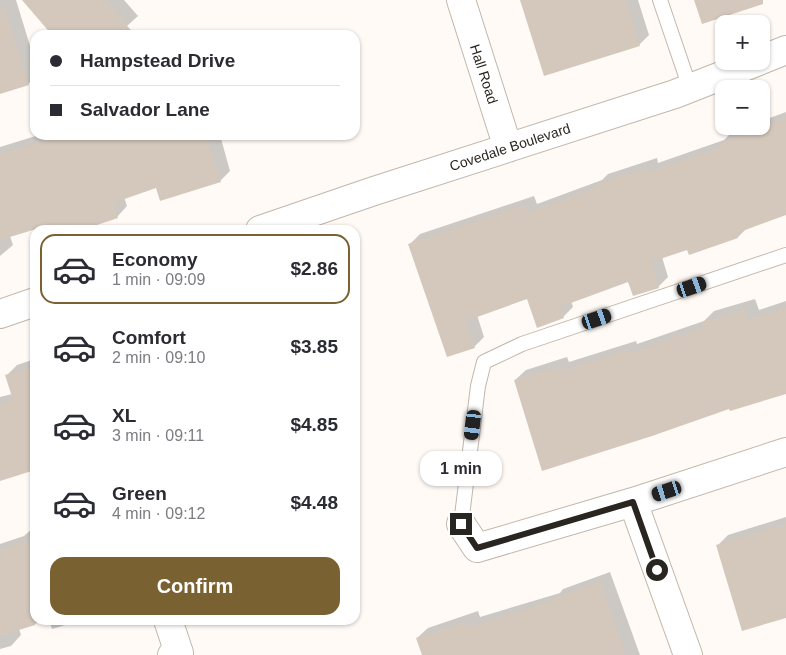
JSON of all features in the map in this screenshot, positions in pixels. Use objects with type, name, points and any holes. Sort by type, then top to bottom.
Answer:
[{"type":"street","name":"Hall Road","points":[[460,0],[508,148]]},
{"type":"street","name":"Covedale Boulevard","points":[[770,57],[786,50]]},
{"type":"street","name":"Covedale Boulevard","points":[[275,225],[690,88],[737,70]]},
{"type":"street","points":[[0,314],[30,304]]},
{"type":"street","points":[[461,524],[477,548],[633,502],[786,452]]},
{"type":"street","points":[[633,502],[688,655]]},
{"type":"street","points":[[169,625],[175,654]]},
{"type":"lane","points":[[660,0],[690,88]]},
{"type":"lane","points":[[461,524],[478,386],[484,362],[522,344],[786,255]]},
{"type":"building","points":[[22,0],[105,0],[131,30],[48,30]]},
{"type":"building","points":[[520,0],[626,0],[640,46],[544,76]]},
{"type":"building","points":[[694,0],[763,0],[763,4],[729,15],[715,15],[715,20],[702,24]]},
{"type":"building","points":[[5,8],[29,85],[0,94],[0,9]]},
{"type":"building","points":[[786,118],[786,215],[737,233],[738,238],[689,255],[687,250],[651,262],[659,288],[633,296],[628,282],[560,307],[564,318],[537,328],[527,299],[466,321],[475,348],[447,357],[408,244],[524,205],[527,213],[597,187],[596,184],[647,168],[648,172],[722,147],[720,143],[741,135],[770,135],[770,124]]},
{"type":"building","points":[[46,140],[208,140],[221,182],[160,201],[156,188],[113,203],[118,218],[97,225],[30,225],[30,231],[0,240],[0,154]]},
{"type":"building","points":[[786,307],[786,394],[730,411],[729,409],[542,471],[514,380],[557,367],[558,371],[626,351],[627,354],[704,327],[703,322],[745,309],[748,320]]},
{"type":"building","points":[[30,368],[30,472],[0,481],[0,404],[13,400],[5,375]]},
{"type":"building","points":[[786,524],[786,618],[742,631],[716,545]]},
{"type":"building","points":[[30,541],[30,625],[35,625],[0,636],[0,550]]},
{"type":"building","points":[[600,581],[626,655],[422,655],[416,638],[467,621],[469,627],[552,601],[552,599]]},
{"type":"route","points":[[461,524],[477,548],[633,502],[657,570]]}]
